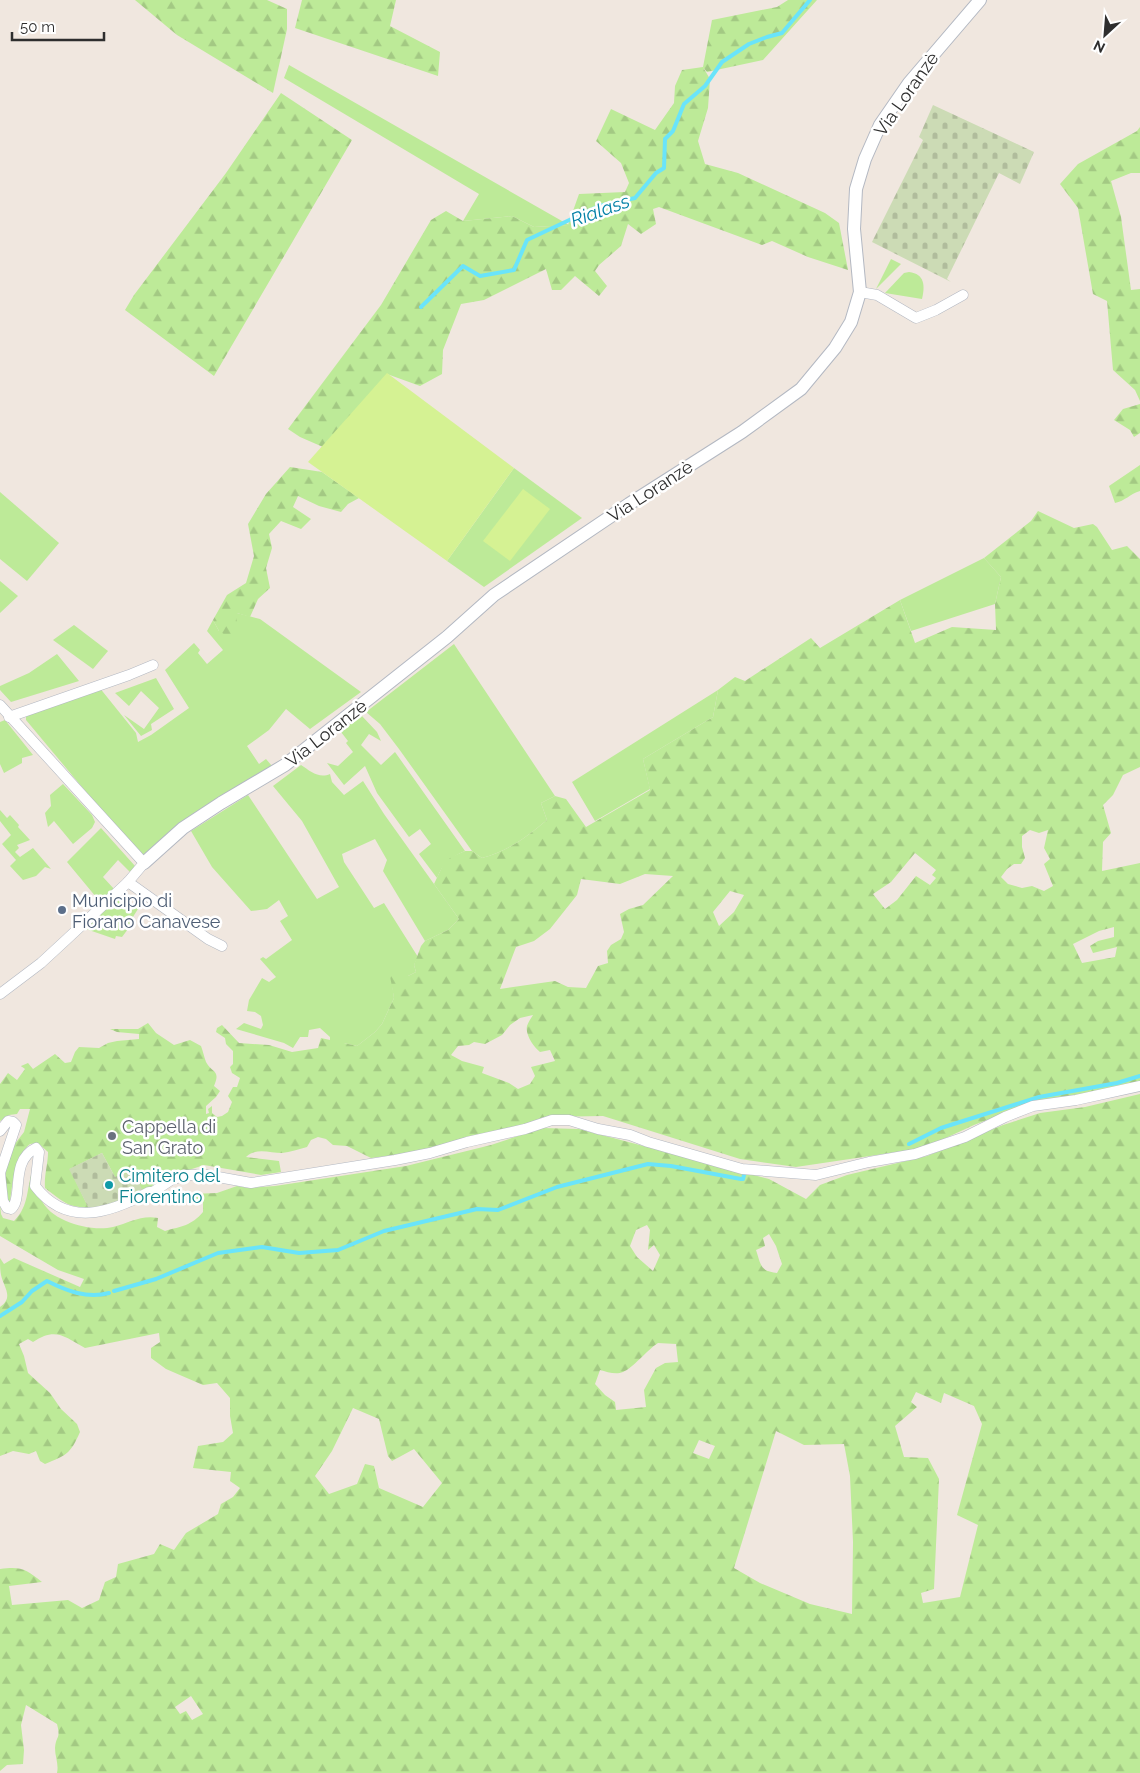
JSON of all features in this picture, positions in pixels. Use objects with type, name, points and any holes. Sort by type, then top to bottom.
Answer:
[{"type":"street","name":"Via Loranzè","points":[[144,863],[183,828],[220,803],[285,765],[447,637],[494,595],[629,504],[742,432],[801,389],[835,348],[851,322],[860,292],[854,229],[856,189],[865,159],[880,125],[909,83],[980,0]]},
{"type":"street","points":[[860,292],[878,295],[916,318],[964,295]]},
{"type":"street","points":[[0,994],[45,959],[128,882],[144,863],[3,710],[129,675],[153,665]]},
{"type":"street","points":[[128,882],[208,939],[222,946]]},
{"type":"street","points":[[0,1131],[8,1122],[13,1122],[16,1126],[0,1173],[3,1201],[8,1208],[11,1209],[15,1204],[22,1162],[27,1152],[36,1148],[39,1152],[35,1186],[41,1194],[56,1204],[82,1214],[122,1206],[149,1192],[153,1192],[171,1180],[186,1175],[207,1175],[251,1183],[288,1176],[313,1174],[430,1153],[552,1120],[569,1120],[598,1129],[630,1135],[648,1142],[746,1170],[816,1175],[869,1162],[916,1154],[966,1137],[1005,1117],[1033,1106],[1076,1100],[1140,1086]]},
{"type":"green space","points":[[135,0],[267,0],[287,9],[287,29],[273,93],[177,35]]},
{"type":"green space","points":[[302,0],[396,0],[390,26],[440,52],[438,76],[295,28]]},
{"type":"green space","points":[[788,0],[817,0],[763,60],[707,72],[703,67],[712,20],[777,7]]},
{"type":"green space","points":[[289,65],[569,225],[534,227],[512,216],[463,221],[479,194],[284,78]]},
{"type":"green space","points":[[703,67],[710,79],[708,108],[698,141],[705,164],[738,173],[825,213],[839,223],[848,270],[808,257],[772,241],[762,245],[659,207],[653,209],[656,224],[641,234],[628,224],[621,246],[599,265],[595,271],[607,286],[599,296],[575,276],[561,290],[552,290],[546,269],[484,300],[461,304],[443,350],[442,374],[420,386],[387,374],[323,447],[300,437],[288,429],[381,305],[431,220],[446,211],[463,221],[512,216],[534,227],[568,225],[579,194],[625,192],[629,183],[621,163],[596,141],[611,109],[655,130],[674,103],[675,86],[682,70]]},
{"type":"green space","points":[[281,93],[352,140],[214,376],[125,310],[134,295],[226,173]]},
{"type":"green space","points":[[933,105],[1034,152],[1020,184],[999,173],[947,279],[951,282],[872,242],[923,140],[919,137]]},
{"type":"green space","points":[[1140,127],[1140,173],[1131,173],[1111,181],[1121,217],[1131,290],[1140,289],[1140,401],[1135,390],[1113,370],[1107,301],[1093,294],[1078,208],[1060,184],[1078,164],[1137,131]]},
{"type":"green space","points":[[891,259],[901,264],[876,289]]},
{"type":"green space","points":[[909,272],[918,275],[923,281],[922,299],[885,293],[904,273]]},
{"type":"green space","points":[[387,373],[514,468],[447,561],[308,462]]},
{"type":"green space","points":[[1140,404],[1140,433],[1134,437],[1130,430],[1114,420],[1123,409]]},
{"type":"green space","points":[[1140,465],[1140,491],[1115,503],[1109,486]]},
{"type":"green space","points":[[290,467],[322,472],[359,498],[348,504],[341,512],[319,506],[298,496],[293,507],[311,519],[301,529],[281,521],[269,534],[272,548],[266,568],[270,588],[258,599],[250,617],[237,613],[236,642],[219,631],[213,620],[227,595],[246,583],[254,556],[248,524],[266,494]]},
{"type":"green space","points":[[514,468],[582,518],[484,587],[447,561]]},
{"type":"green space","points":[[523,489],[550,509],[510,561],[483,541]]},
{"type":"green space","points":[[0,492],[59,543],[27,581],[0,559]]},
{"type":"green space","points":[[1038,511],[1074,528],[1093,524],[1112,550],[1127,546],[1140,559],[1140,767],[1123,775],[1113,795],[1103,805],[1111,833],[1103,842],[1102,871],[1140,863],[1140,1082],[1114,1089],[1028,1104],[974,1125],[924,1148],[796,1167],[740,1159],[603,1116],[544,1117],[520,1126],[434,1147],[371,1158],[347,1146],[333,1145],[326,1139],[318,1137],[311,1140],[307,1147],[282,1153],[259,1151],[246,1157],[279,1161],[281,1172],[261,1175],[204,1165],[159,1180],[144,1193],[115,1177],[102,1153],[70,1169],[90,1211],[66,1203],[45,1188],[48,1152],[38,1143],[30,1144],[17,1163],[10,1202],[8,1201],[5,1189],[6,1166],[11,1149],[24,1132],[30,1109],[20,1109],[17,1114],[9,1115],[0,1121],[0,1084],[8,1073],[17,1080],[25,1069],[21,1066],[28,1063],[33,1069],[55,1054],[65,1063],[71,1062],[79,1047],[99,1048],[108,1043],[139,1039],[139,1034],[117,1032],[110,1029],[138,1029],[148,1023],[156,1033],[174,1045],[190,1040],[201,1046],[208,1066],[215,1072],[217,1077],[214,1086],[220,1091],[206,1106],[206,1114],[209,1113],[208,1109],[212,1106],[212,1113],[217,1117],[228,1112],[232,1102],[228,1096],[233,1087],[237,1087],[240,1078],[232,1073],[230,1067],[233,1064],[233,1051],[226,1044],[225,1038],[216,1032],[217,1028],[222,1025],[239,1043],[269,1045],[292,1052],[318,1048],[321,1038],[330,1040],[339,1037],[344,1043],[357,1046],[382,1024],[394,998],[390,976],[398,972],[408,976],[416,972],[414,965],[421,946],[425,941],[448,930],[459,919],[434,884],[443,865],[451,857],[465,851],[472,851],[482,858],[509,847],[547,820],[541,803],[555,796],[566,799],[586,827],[650,790],[643,759],[713,717],[718,690],[735,677],[745,681],[811,638],[820,648],[900,600],[915,643],[952,627],[996,630],[995,604],[1001,577],[984,558],[1031,521]],"holes":[[[1030,830],[1039,833],[1048,830],[1044,848],[1050,859],[1044,864],[1053,886],[1044,891],[1032,886],[1022,888],[1008,884],[1001,877],[1007,869],[1014,864],[1021,864],[1025,858],[1022,836]],[[915,853],[936,870],[932,875],[936,878],[930,885],[916,876],[897,900],[885,909],[873,894],[891,882]],[[645,874],[673,876],[643,905],[620,914],[624,932],[621,939],[611,945],[607,951],[608,963],[598,966],[586,988],[568,987],[555,981],[500,989],[516,947],[534,941],[550,929],[577,895],[581,879],[620,884]],[[730,891],[744,895],[734,912],[719,926],[713,912]],[[1114,927],[1114,937],[1098,941],[1090,946],[1093,953],[1117,947],[1115,957],[1082,963],[1073,944],[1099,931]],[[533,1015],[527,1026],[529,1037],[540,1052],[550,1050],[555,1061],[531,1067],[535,1076],[530,1084],[518,1089],[509,1083],[482,1073],[484,1067],[462,1061],[451,1055],[458,1046],[469,1045],[474,1042],[485,1044],[502,1035],[510,1025],[520,1018]]]},
{"type":"green space","points":[[984,558],[1001,577],[995,604],[911,631],[900,600]]},
{"type":"green space","points":[[0,581],[18,596],[0,613]]},
{"type":"green space","points":[[237,613],[260,619],[361,692],[310,729],[286,709],[269,730],[247,746],[259,764],[266,759],[272,766],[145,857],[102,811],[26,720],[26,716],[99,687],[136,733],[138,742],[189,708],[165,670],[194,643],[200,650],[198,653],[207,664],[223,650],[207,631],[213,620],[219,631]]},
{"type":"green space","points":[[74,625],[108,651],[93,669],[53,640]]},
{"type":"green space","points":[[454,644],[555,796],[541,803],[547,820],[524,838],[501,852],[482,858],[472,851],[380,724],[366,712]]},
{"type":"green space","points":[[57,654],[79,681],[11,702],[0,690],[0,686],[29,673]]},
{"type":"green space","points":[[156,678],[174,709],[151,724],[152,730],[141,736],[124,715],[144,729],[159,708],[141,691],[129,706],[115,693]]},
{"type":"green space","points":[[718,690],[713,717],[643,759],[650,789],[595,821],[572,782]]},
{"type":"green space","points":[[361,715],[377,732],[381,741],[369,734],[361,745],[381,765],[395,752],[465,851],[448,861],[437,878],[419,854],[431,844],[420,829],[409,837],[377,793],[365,766],[344,785],[327,763],[338,766],[353,752],[341,732]]},
{"type":"green space","points":[[5,720],[33,755],[22,758],[22,763],[4,773],[0,764],[0,722]]},
{"type":"green space","points":[[301,765],[318,775],[330,774],[332,782],[344,795],[363,781],[384,814],[459,919],[448,930],[425,941],[383,871],[387,860],[375,839],[342,854],[344,862],[374,908],[384,903],[418,957],[414,965],[416,972],[408,976],[391,976],[394,998],[382,1024],[357,1046],[330,1040],[330,1037],[320,1028],[309,1030],[308,1037],[300,1037],[293,1048],[284,1043],[236,1029],[244,1023],[261,1029],[263,1025],[261,1016],[255,1012],[247,1011],[249,1000],[262,978],[269,982],[276,977],[260,959],[263,957],[266,959],[292,940],[280,921],[288,916],[279,900],[267,909],[251,911],[212,867],[191,831],[248,795],[317,899],[339,887],[302,821],[273,786]]},
{"type":"green space","points":[[63,784],[92,815],[95,822],[92,828],[73,844],[54,821],[48,827],[45,813],[51,806],[50,795]]},
{"type":"green space","points":[[0,810],[7,818],[10,815],[30,840],[17,845],[19,848],[15,852],[20,857],[33,848],[51,869],[45,867],[36,876],[23,880],[10,866],[16,860],[2,844],[11,835],[0,821]]},
{"type":"green space","points":[[101,828],[135,866],[130,872],[118,860],[103,877],[114,889],[101,903],[67,862]]},
{"type":"green space","points":[[118,896],[138,909],[129,923],[131,925],[122,937],[116,936],[115,939],[83,928]]},
{"type":"green space","points":[[1140,1094],[1140,1773],[57,1773],[55,1748],[58,1735],[57,1724],[26,1705],[21,1725],[24,1750],[23,1764],[7,1765],[0,1771],[0,1569],[18,1568],[32,1574],[42,1582],[9,1586],[12,1605],[68,1600],[82,1608],[99,1600],[105,1582],[116,1577],[118,1564],[154,1554],[160,1544],[174,1550],[186,1533],[218,1514],[221,1504],[233,1497],[240,1488],[230,1481],[231,1472],[193,1468],[198,1446],[223,1442],[233,1433],[230,1416],[230,1398],[217,1383],[203,1385],[166,1369],[151,1358],[151,1348],[160,1342],[159,1333],[85,1348],[65,1337],[54,1334],[41,1337],[33,1342],[28,1339],[19,1344],[28,1373],[50,1393],[61,1409],[77,1424],[80,1432],[67,1453],[45,1464],[40,1461],[36,1451],[29,1454],[13,1451],[0,1456],[0,1307],[6,1300],[7,1292],[1,1275],[0,1258],[4,1264],[14,1258],[80,1287],[84,1279],[58,1270],[0,1236],[0,1204],[3,1218],[14,1221],[23,1209],[33,1169],[38,1192],[46,1207],[53,1214],[72,1224],[104,1228],[140,1218],[152,1217],[158,1218],[157,1227],[165,1231],[190,1223],[203,1212],[203,1203],[190,1194],[217,1193],[237,1186],[249,1188],[275,1186],[406,1166],[491,1145],[542,1128],[579,1129],[769,1179],[806,1199],[820,1185],[847,1175],[927,1156],[1003,1125],[1040,1113],[1085,1107]],"holes":[[[647,1225],[650,1230],[648,1250],[654,1245],[660,1255],[653,1271],[637,1257],[630,1246],[636,1230]],[[769,1234],[776,1246],[782,1264],[777,1273],[767,1271],[760,1263],[756,1250],[765,1246],[763,1238]],[[658,1343],[676,1344],[678,1362],[665,1363],[656,1368],[644,1390],[646,1407],[616,1410],[615,1402],[595,1384],[600,1370],[614,1373],[623,1372]],[[916,1392],[941,1403],[944,1393],[974,1406],[982,1424],[957,1515],[978,1525],[960,1597],[923,1603],[921,1593],[934,1589],[939,1479],[928,1458],[904,1457],[895,1426],[917,1407],[911,1402]],[[353,1408],[379,1419],[388,1456],[392,1461],[414,1449],[442,1483],[423,1507],[379,1488],[374,1466],[365,1464],[357,1484],[329,1494],[315,1476],[332,1451]],[[776,1431],[804,1445],[844,1444],[850,1476],[853,1542],[852,1614],[810,1604],[760,1583],[734,1568]],[[699,1440],[715,1446],[709,1459],[693,1453]],[[191,1696],[203,1714],[192,1720],[186,1711],[180,1714],[175,1707]]]},
{"type":"green space","name":"Cimitero del Fiorentino","points":[[102,1153],[115,1177],[133,1171],[144,1193],[90,1211],[69,1169]]},
{"type":"waterway","name":"Rialass","points":[[421,307],[463,266],[480,276],[514,270],[527,240],[599,206],[635,198],[656,173],[664,168],[665,139],[673,131],[684,104],[705,86],[722,62],[749,44],[782,33],[810,0]]},
{"type":"waterway","points":[[909,1144],[941,1128],[1039,1097],[1117,1083],[1140,1076]]},
{"type":"waterway","points":[[114,1291],[156,1279],[218,1253],[262,1247],[299,1253],[338,1250],[384,1231],[477,1209],[498,1210],[557,1187],[648,1164],[671,1166],[741,1179],[743,1179],[745,1171]]},
{"type":"waterway","points":[[0,1316],[22,1302],[32,1291],[47,1281],[77,1293],[93,1295],[109,1293]]},
{"type":"place","name":"Municipio di Fiorano Canavese","points":[[62,910]]},
{"type":"place","name":"Cappella di San Grato","points":[[112,1136]]},
{"type":"place","name":"Cimitero del Fiorentino","points":[[109,1185]]}]
